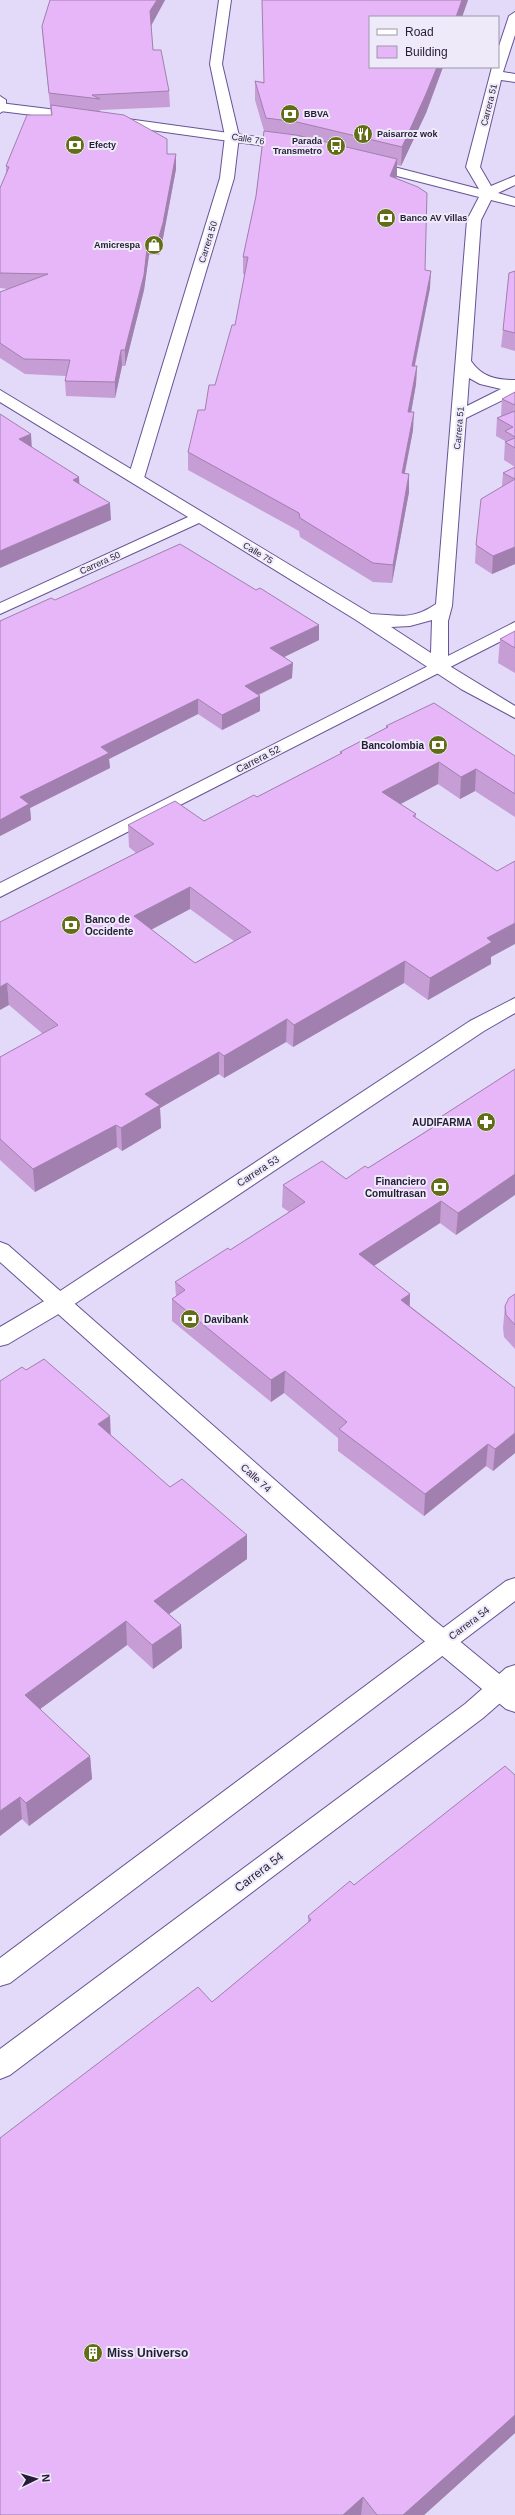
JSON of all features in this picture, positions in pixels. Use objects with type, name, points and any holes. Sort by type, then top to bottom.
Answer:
[{"type":"street","name":"Carrera 50","points":[[136,478],[228,178],[232,136],[216,64],[225,0]]},
{"type":"street","name":"Carrera 51","points":[[499,66],[515,16]]},
{"type":"street","name":"Carrera 51","points":[[439,666],[440,621],[444,606],[474,220],[488,193],[473,167],[498,68]]},
{"type":"street","points":[[496,75],[515,78]]},
{"type":"street","name":"Calle 76","points":[[0,106],[232,136],[304,148]]},
{"type":"street","points":[[357,161],[488,193],[515,202]]},
{"type":"street","points":[[488,193],[515,180]]},
{"type":"street","points":[[464,362],[471,374],[484,381],[515,386]]},
{"type":"street","points":[[460,415],[515,386]]},
{"type":"street","name":"Calle 75","points":[[0,395],[362,616],[515,713]]},
{"type":"street","name":"Carrera 50","points":[[0,609],[200,517]]},
{"type":"street","points":[[362,616],[399,622],[418,620],[434,614],[444,606]]},
{"type":"street","name":"Carrera 52","points":[[0,891],[515,627]]},
{"type":"street","name":"Carrera 53","points":[[0,1338],[59,1303],[464,1034],[515,1004]]},
{"type":"street","name":"Calle 74","points":[[0,1250],[443,1643],[510,1688]]},
{"type":"street","name":"Carrera 54","points":[[0,1974],[515,1588]]},
{"type":"street","name":"Carrera 54","points":[[0,2066],[474,1711],[510,1688]]},
{"type":"building","points":[[50,0],[157,0],[150,11],[153,50],[161,50],[169,91],[92,95],[100,99],[49,93],[42,26]]},
{"type":"building","points":[[262,0],[462,0],[456,16],[369,16],[369,68],[437,68],[402,147],[297,122],[266,118],[255,81],[264,83]]},
{"type":"building","points":[[51,105],[124,115],[167,139],[167,154],[176,154],[163,223],[158,240],[148,240],[144,275],[125,350],[121,350],[115,382],[65,381],[70,360],[24,359],[0,343],[0,292],[48,274],[0,273],[0,188],[9,167],[6,166],[27,115],[52,115]]},
{"type":"building","points":[[264,131],[296,135],[397,159],[390,176],[418,187],[427,193],[425,270],[431,271],[412,366],[417,366],[408,412],[414,412],[402,473],[409,474],[393,565],[373,563],[300,518],[299,513],[188,452],[198,410],[205,410],[209,385],[215,385],[232,325],[235,325],[248,257],[243,257],[256,196]]},
{"type":"building","points":[[515,271],[515,333],[503,330],[509,273]]},
{"type":"building","points":[[515,392],[515,405],[502,399]]},
{"type":"building","points":[[515,411],[515,437],[505,431],[513,427],[497,418]]},
{"type":"building","points":[[0,414],[31,434],[19,439],[79,477],[73,480],[110,503],[0,551]]},
{"type":"building","points":[[515,438],[515,448],[505,442]]},
{"type":"building","points":[[515,467],[515,479],[503,473]]},
{"type":"building","points":[[515,479],[515,547],[493,556],[476,545],[481,499]]},
{"type":"building","points":[[180,544],[256,590],[260,588],[319,625],[270,648],[293,663],[245,686],[260,696],[222,715],[198,699],[101,747],[109,753],[20,797],[29,804],[0,820],[0,621],[51,598],[55,600]]},
{"type":"building","points":[[515,631],[515,648],[500,639]]},
{"type":"building","points":[[434,703],[515,756],[515,794],[476,769],[461,777],[439,762],[382,792],[416,814],[413,816],[497,871],[515,861],[515,923],[487,938],[492,942],[430,978],[405,961],[294,1025],[287,1019],[224,1056],[219,1052],[145,1094],[160,1105],[121,1128],[116,1125],[33,1169],[0,1139],[0,1057],[58,1025],[7,983],[0,987],[0,922],[154,844],[128,825],[175,801],[204,821],[254,795],[257,797],[342,753],[340,752],[388,727],[386,726]],"holes":[[[190,887],[251,932],[195,963],[134,916]]]},
{"type":"building","points":[[515,1069],[515,1174],[458,1213],[441,1201],[359,1254],[410,1294],[401,1300],[515,1388],[515,1433],[495,1449],[488,1444],[425,1494],[339,1429],[347,1422],[285,1371],[271,1380],[172,1299],[185,1290],[175,1282],[228,1248],[230,1250],[305,1202],[283,1185],[322,1161],[346,1179],[365,1166],[368,1168],[443,1121],[439,1118]]},
{"type":"building","points":[[515,1294],[515,1325],[506,1315],[505,1306],[509,1298]]},
{"type":"building","points":[[44,1359],[110,1416],[98,1424],[170,1487],[182,1479],[247,1535],[154,1601],[181,1625],[152,1645],[126,1621],[25,1695],[90,1756],[26,1803],[20,1797],[0,1811],[0,1381],[22,1367],[26,1370]]},
{"type":"building","points":[[505,1766],[515,1775],[515,2415],[403,2515],[377,2515],[363,2497],[343,2515],[0,2515],[0,2138],[198,1987],[212,2002],[311,1920],[308,1916],[350,1881],[354,1885]]},
{"type":"place","name":"BBVA","points":[[290,114]]},
{"type":"place","name":"Paisarroz wok","points":[[363,134]]},
{"type":"place","name":"Efecty","points":[[75,145]]},
{"type":"place","name":"Parada Transmetro","points":[[336,146]]},
{"type":"place","name":"Banco AV Villas","points":[[386,218]]},
{"type":"place","name":"Amicrespa","points":[[154,245]]},
{"type":"place","name":"Bancolombia","points":[[438,745]]},
{"type":"place","name":"Banco de Occidente","points":[[71,925]]},
{"type":"place","name":"AUDIFARMA","points":[[486,1122]]},
{"type":"place","name":"Financiero Comultrasan","points":[[440,1187]]},
{"type":"place","name":"Davibank","points":[[190,1319]]},
{"type":"place","name":"Miss Universo","points":[[93,2353]]}]
